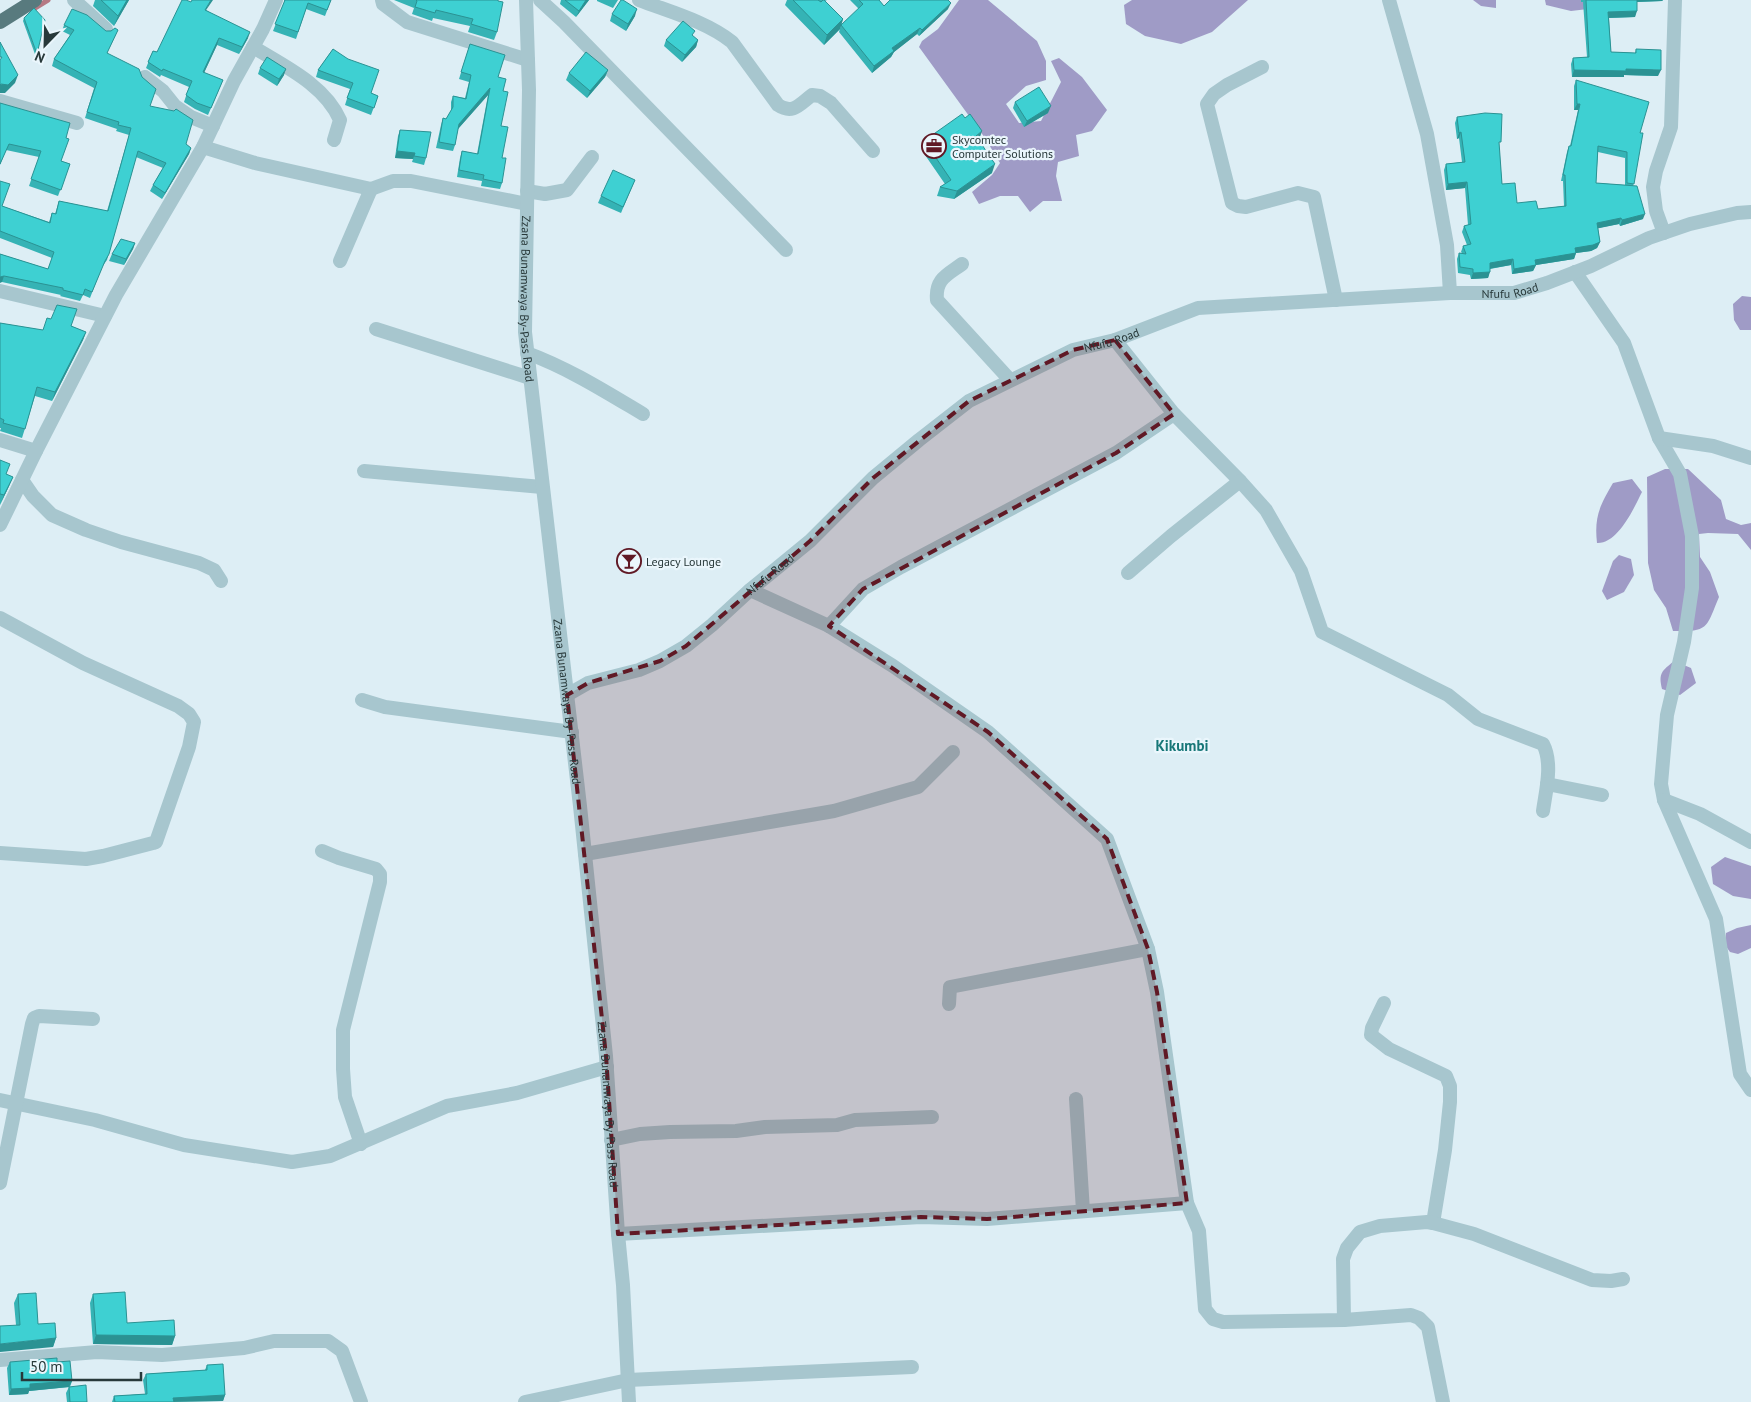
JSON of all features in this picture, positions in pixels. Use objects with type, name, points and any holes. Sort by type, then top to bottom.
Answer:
[{"type":"main road","points":[[0,22],[35,0]]},
{"type":"street","points":[[74,0],[106,29]]},
{"type":"street","points":[[0,525],[105,316],[203,147],[276,0]]},
{"type":"street","points":[[382,0],[383,4],[407,22],[528,60]]},
{"type":"street","name":"Zzana Bunamwaya By-Pass Road","points":[[526,0],[528,60],[525,332],[572,732],[606,1067],[623,1285],[629,1402]]},
{"type":"street","points":[[540,0],[564,22],[786,250]]},
{"type":"street","points":[[639,0],[723,35],[732,42],[778,105],[784,109],[794,108],[812,95],[820,96],[832,102],[873,151]]},
{"type":"street","points":[[1389,0],[1428,134],[1447,245],[1450,293]]},
{"type":"street","points":[[1664,233],[1656,212],[1653,187],[1656,171],[1671,127],[1675,0]]},
{"type":"street","points":[[253,47],[296,73],[335,108],[340,120],[334,140]]},
{"type":"street","points":[[1262,67],[1227,85],[1214,94],[1207,104],[1232,203],[1246,207],[1298,193],[1314,197],[1336,300]]},
{"type":"street","points":[[145,77],[163,92],[175,106],[191,117],[213,126]]},
{"type":"street","points":[[0,101],[77,123]]},
{"type":"street","points":[[203,147],[255,163],[371,189],[393,181],[411,181],[527,198],[568,190],[592,157]]},
{"type":"street","points":[[340,261],[371,189]]},
{"type":"street","name":"Nfufu Road","points":[[567,694],[588,683],[639,670],[660,661],[686,646],[810,541],[873,478],[969,401],[1074,350],[1115,340],[1198,308],[1450,293],[1514,293],[1548,284],[1648,238],[1690,224],[1737,213],[1751,212]]},
{"type":"street","points":[[962,264],[938,282],[937,300],[1010,380]]},
{"type":"street","points":[[1575,272],[1589,295],[1624,343],[1659,438],[1680,474],[1692,536],[1692,588],[1684,642],[1667,715],[1661,784],[1664,800],[1716,919],[1740,1074],[1751,1090]]},
{"type":"street","points":[[0,291],[105,316]]},
{"type":"street","points":[[376,329],[530,378]]},
{"type":"street","points":[[1115,340],[1174,414],[1266,510],[1301,571],[1322,632],[1448,695],[1478,719],[1543,744],[1548,753],[1547,784],[1543,811]]},
{"type":"street","points":[[527,354],[545,360],[643,414]]},
{"type":"street","points":[[829,626],[863,589],[910,562],[1116,453],[1174,414]]},
{"type":"street","points":[[1659,438],[1713,446],[1751,458]]},
{"type":"street","points":[[0,440],[36,451]]},
{"type":"street","points":[[364,472],[542,487]]},
{"type":"street","points":[[22,480],[33,496],[52,515],[86,530],[121,542],[199,563],[214,570],[220,581]]},
{"type":"street","points":[[1128,573],[1240,481]]},
{"type":"street","points":[[750,590],[829,626],[893,666],[988,732],[1107,839],[1148,949],[1157,992],[1187,1203],[1199,1230],[1205,1309],[1212,1319],[1223,1322],[1344,1320],[1411,1315],[1419,1318],[1428,1327],[1443,1402]]},
{"type":"street","points":[[0,618],[83,663],[178,706],[189,714],[194,722],[189,747],[156,842],[86,859],[0,853]]},
{"type":"street","points":[[362,700],[385,707],[572,732]]},
{"type":"street","points":[[585,854],[834,811],[918,787],[953,752]]},
{"type":"street","points":[[1547,784],[1602,795]]},
{"type":"street","points":[[1664,800],[1700,814],[1751,842]]},
{"type":"street","points":[[322,851],[376,869],[380,874],[380,882],[343,1030],[345,1097],[360,1144]]},
{"type":"street","points":[[949,1004],[950,986],[1017,978],[1148,949]]},
{"type":"street","points":[[1384,1003],[1372,1028],[1371,1035],[1389,1049],[1446,1076],[1450,1086],[1446,1150],[1433,1223]]},
{"type":"street","points":[[0,1183],[34,1018],[39,1016],[93,1019]]},
{"type":"street","points":[[0,1100],[17,1102],[95,1120],[184,1145],[292,1162],[330,1156],[447,1106],[517,1093],[606,1067]]},
{"type":"street","points":[[1076,1099],[1083,1211]]},
{"type":"street","points":[[611,1140],[640,1134],[736,1131],[765,1127],[837,1125],[855,1120],[932,1118]]},
{"type":"street","points":[[618,1234],[922,1218],[987,1219],[1187,1203]]},
{"type":"street","points":[[1344,1320],[1343,1259],[1347,1248],[1360,1232],[1380,1226],[1433,1223],[1474,1234],[1592,1280],[1624,1279]]},
{"type":"street","points":[[0,1360],[97,1352],[162,1355],[244,1348],[274,1341],[328,1341],[342,1351],[361,1402]]},
{"type":"street","points":[[525,1402],[628,1380],[912,1367]]},
{"type":"highlighted area","points":[[1115,340],[1174,414],[1116,453],[863,589],[829,626],[988,732],[1107,839],[1148,949],[1157,992],[1187,1203],[987,1219],[921,1217],[618,1234],[606,1056],[567,695],[588,683],[660,661],[686,646],[810,541],[873,478],[969,401],[1073,350]]},
{"type":"shaded area","points":[[959,0],[988,0],[1037,41],[1046,61],[1046,80],[1026,86],[1006,104],[1019,123],[1041,121],[1061,82],[1051,61],[1059,58],[1082,77],[1107,110],[1092,131],[1076,135],[1079,156],[1058,162],[1056,176],[1062,201],[1043,201],[1030,212],[1018,196],[1000,196],[979,204],[972,192],[992,175],[1000,163],[985,138],[919,47],[922,41],[938,29]]},
{"type":"shaded area","points":[[1132,0],[1248,0],[1212,32],[1181,44],[1145,36],[1126,24],[1124,5]]},
{"type":"shaded area","points":[[1473,0],[1496,0],[1496,8],[1481,6]]},
{"type":"shaded area","points":[[1545,0],[1582,0],[1588,9],[1571,11],[1546,5]]},
{"type":"shaded area","points":[[1742,296],[1751,297],[1751,330],[1740,330],[1734,320],[1733,304]]},
{"type":"shaded area","points":[[1665,469],[1688,469],[1721,500],[1726,519],[1741,525],[1751,523],[1751,550],[1738,534],[1699,534],[1700,557],[1710,572],[1719,597],[1708,622],[1700,629],[1673,631],[1666,608],[1654,590],[1648,563],[1647,477]]},
{"type":"shaded area","points":[[1632,479],[1642,492],[1635,507],[1612,538],[1605,542],[1597,543],[1597,518],[1608,491],[1613,483]]},
{"type":"shaded area","points":[[1619,555],[1631,559],[1634,575],[1624,592],[1607,600],[1602,591],[1613,561]]},
{"type":"shaded area","points":[[1674,661],[1691,668],[1696,683],[1680,695],[1662,689],[1660,679],[1666,667]]},
{"type":"shaded area","points":[[1725,857],[1751,866],[1751,899],[1733,896],[1713,884],[1711,867]]},
{"type":"shaded area","points":[[1751,925],[1751,948],[1738,954],[1730,952],[1725,945],[1726,933]]},
{"type":"building","points":[[101,0],[127,0],[118,16]]},
{"type":"building","points":[[182,0],[191,2],[192,0],[211,0],[205,10],[250,32],[242,47],[219,38],[203,72],[223,80],[211,108],[197,103],[186,95],[192,81],[163,69],[162,71],[148,62],[153,51],[157,52]]},
{"type":"building","points":[[285,0],[331,0],[327,10],[308,3],[298,32],[275,24]]},
{"type":"building","points":[[416,0],[498,0],[503,2],[497,32],[471,24],[473,19],[436,10],[435,13],[415,7]]},
{"type":"building","points":[[565,0],[586,0],[579,11]]},
{"type":"building","points":[[621,0],[637,9],[628,24],[612,14]]},
{"type":"building","points":[[793,0],[818,0],[821,2],[824,0],[843,19],[827,35]]},
{"type":"building","points":[[859,0],[879,0],[884,6],[890,0],[948,0],[951,3],[922,30],[920,28],[892,48],[894,51],[874,66],[841,25],[863,4]]},
{"type":"building","points":[[1586,0],[1637,0],[1637,11],[1608,12],[1611,52],[1636,53],[1636,49],[1661,50],[1661,70],[1574,70],[1573,58],[1589,57]]},
{"type":"building","points":[[34,8],[45,20],[37,54],[24,18]]},
{"type":"building","points":[[72,9],[87,15],[106,31],[111,31],[115,28],[118,30],[107,53],[139,69],[142,77],[156,89],[150,106],[174,111],[176,109],[193,120],[186,144],[191,148],[165,193],[153,185],[166,163],[138,151],[109,254],[92,292],[85,289],[83,295],[63,290],[63,288],[4,276],[0,277],[0,254],[48,269],[54,252],[0,231],[0,181],[10,184],[2,206],[50,223],[52,213],[56,214],[59,201],[108,211],[131,128],[118,125],[119,122],[87,112],[97,82],[54,59],[74,30],[64,25]]},
{"type":"building","points":[[683,21],[695,31],[692,35],[698,40],[685,55],[666,40]]},
{"type":"building","points":[[0,42],[18,75],[8,85],[0,85],[0,60],[2,57],[0,57]]},
{"type":"building","points":[[470,44],[505,55],[498,77],[506,79],[503,91],[508,92],[501,126],[508,127],[502,158],[506,158],[502,183],[483,179],[484,175],[459,170],[462,151],[478,154],[490,88],[459,124],[455,145],[439,142],[443,118],[446,119],[453,107],[453,96],[466,99],[471,75],[461,72]]},
{"type":"building","points":[[333,49],[348,59],[379,70],[371,93],[378,96],[374,108],[347,98],[353,83],[318,70]]},
{"type":"building","points":[[586,52],[608,70],[590,91],[569,73]]},
{"type":"building","points":[[267,57],[286,69],[279,79],[260,68]]},
{"type":"building","points":[[1576,80],[1649,102],[1640,133],[1643,133],[1634,184],[1627,183],[1627,152],[1598,146],[1596,183],[1637,186],[1645,214],[1622,220],[1621,218],[1597,223],[1600,242],[1575,248],[1576,253],[1535,260],[1536,265],[1514,269],[1513,259],[1490,263],[1490,272],[1473,273],[1473,269],[1460,267],[1459,253],[1466,254],[1463,246],[1471,244],[1464,226],[1471,224],[1467,182],[1448,184],[1446,164],[1465,162],[1457,117],[1485,113],[1502,114],[1501,142],[1499,142],[1502,184],[1515,183],[1517,203],[1536,201],[1538,209],[1566,206],[1565,175],[1563,175],[1580,104],[1577,104]]},
{"type":"building","points":[[1039,87],[1051,106],[1027,121],[1015,102]]},
{"type":"building","points":[[0,103],[70,123],[66,138],[69,139],[61,161],[70,164],[61,190],[31,179],[41,151],[9,144],[0,164]]},
{"type":"building","points":[[962,114],[965,118],[970,114],[982,131],[976,136],[995,164],[957,191],[940,187],[951,180],[928,146],[931,143],[928,138]]},
{"type":"building","points":[[400,130],[431,132],[426,158],[414,156],[415,153],[397,151]]},
{"type":"building","points":[[613,170],[635,180],[623,207],[601,196]]},
{"type":"building","points":[[121,239],[135,243],[126,259],[112,254]]},
{"type":"building","points":[[57,305],[77,309],[71,326],[86,332],[55,392],[37,387],[25,429],[3,423],[4,420],[0,418],[0,323],[43,330],[47,318],[51,319]]},
{"type":"building","points":[[0,460],[10,464],[6,474],[13,477],[4,495],[0,494]]},
{"type":"building","points":[[125,1292],[127,1323],[174,1320],[175,1336],[96,1335],[93,1294]]},
{"type":"building","points":[[36,1293],[38,1324],[55,1323],[56,1338],[0,1344],[0,1326],[20,1325],[18,1294]]},
{"type":"building","points":[[57,1358],[57,1362],[70,1361],[72,1381],[30,1384],[30,1388],[11,1389],[10,1362]]},
{"type":"building","points":[[223,1364],[225,1395],[173,1398],[174,1402],[115,1402],[114,1396],[147,1394],[146,1374],[207,1370],[207,1365]]},
{"type":"building","points":[[86,1385],[87,1402],[70,1402],[69,1387]]},
{"type":"waterway","points":[[35,8],[48,0]]},
{"type":"place","name":"Skycomtec Computer Solutions","points":[[934,146]]},
{"type":"place","name":"Legacy Lounge","points":[[629,561]]},
{"type":"district","name":"Kikumbi","points":[[1182,745]]}]
